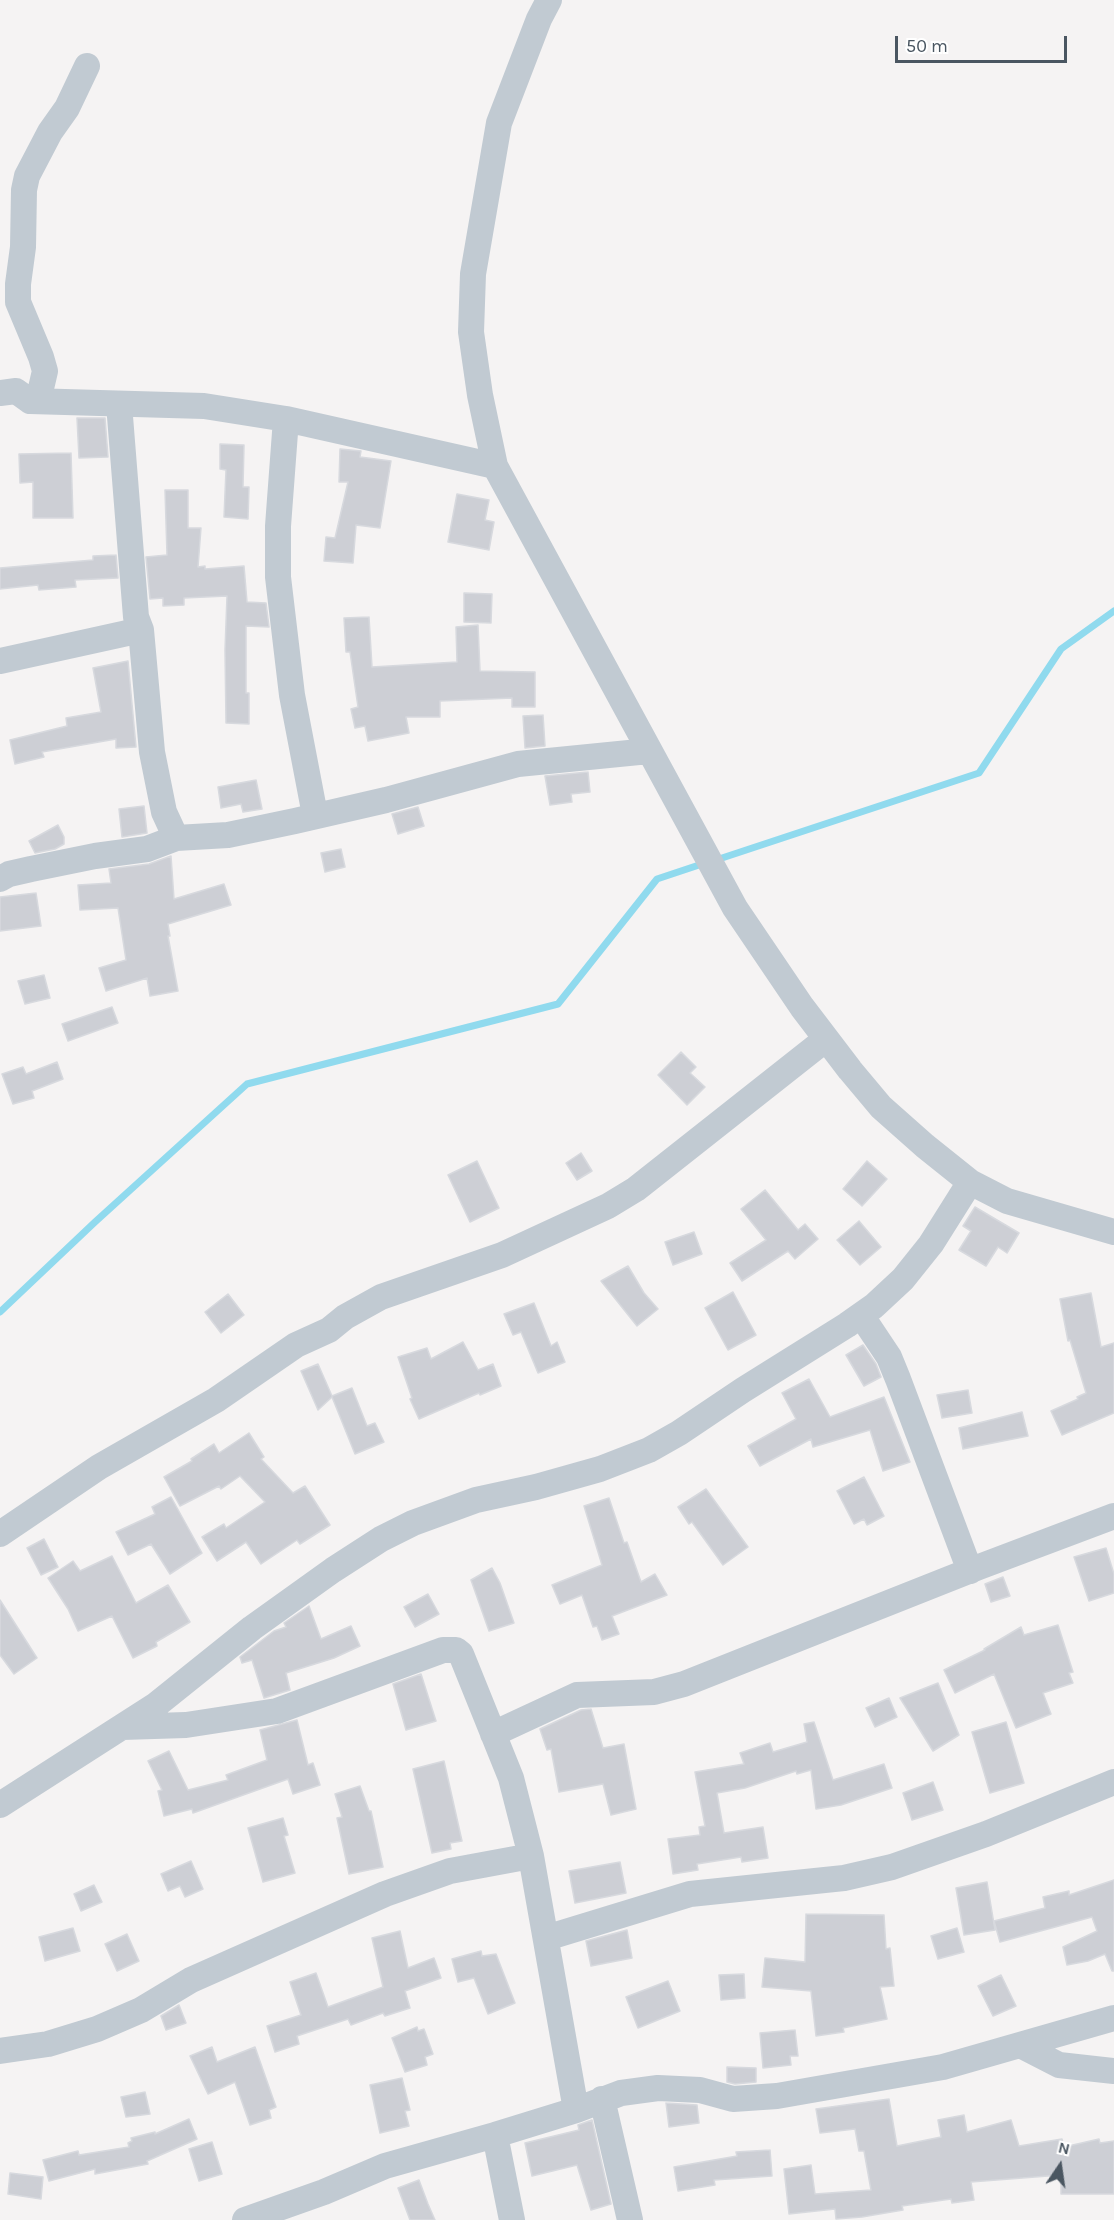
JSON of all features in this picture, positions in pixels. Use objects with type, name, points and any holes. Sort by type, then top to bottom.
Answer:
[{"type":"street","points":[[549,0],[539,19],[499,123],[473,274],[471,332],[480,395],[495,466],[735,908],[826,1039],[881,1107],[970,1182],[1007,1202],[1114,1232]]},
{"type":"street","points":[[30,401],[39,397],[45,371],[18,302],[23,247],[24,190],[27,176],[50,132],[67,108],[87,66]]},
{"type":"street","points":[[0,393],[16,391],[30,401],[204,406],[286,419],[495,466]]},
{"type":"street","points":[[119,404],[136,617],[141,630],[152,752],[164,812],[176,837]]},
{"type":"street","points":[[286,419],[278,526],[278,577],[292,695],[315,815]]},
{"type":"street","points":[[0,661],[141,630]]},
{"type":"street","points":[[0,879],[9,874],[31,869],[95,856],[147,849],[176,837],[228,835],[386,800],[518,764],[649,751]]},
{"type":"street","points":[[0,1534],[99,1467],[216,1400],[296,1345],[329,1330],[363,1306],[381,1297],[501,1255],[608,1206],[636,1189],[826,1039]]},
{"type":"street","points":[[0,1805],[156,1705],[261,1622],[333,1570],[381,1539],[413,1523],[476,1500],[536,1487],[600,1469],[649,1450],[679,1433],[874,1306],[903,1279],[931,1244],[970,1182]]},
{"type":"street","points":[[861,1315],[889,1357],[970,1571]]},
{"type":"street","points":[[493,1734],[577,1695],[654,1692],[684,1684],[1114,1516]]},
{"type":"street","points":[[123,1727],[186,1725],[276,1712],[451,1649],[461,1654],[511,1778],[531,1856],[576,2110]]},
{"type":"street","points":[[546,1938],[690,1894],[844,1878],[892,1867],[986,1834],[1114,1782]]},
{"type":"street","points":[[0,2052],[48,2044],[96,2030],[141,2010],[191,1980],[385,1894],[450,1871],[531,1856]]},
{"type":"street","points":[[245,2220],[275,2215],[385,2166],[576,2110],[621,2093],[658,2088],[700,2090],[733,2099],[777,2096],[943,2067],[1114,2018]]},
{"type":"street","points":[[1022,2046],[1059,2066],[1114,2071]]},
{"type":"street","points":[[602,2099],[630,2220]]},
{"type":"street","points":[[495,2135],[512,2220]]},
{"type":"building","points":[[77,418],[105,418],[108,457],[79,458]]},
{"type":"building","points":[[220,444],[244,445],[243,487],[249,487],[248,519],[224,517],[226,470],[220,469]]},
{"type":"building","points":[[340,449],[361,451],[360,457],[391,461],[380,528],[356,525],[353,563],[324,561],[326,537],[335,538],[348,482],[339,482]]},
{"type":"building","points":[[71,453],[73,518],[33,518],[33,482],[20,483],[19,454]]},
{"type":"building","points":[[165,490],[188,490],[188,528],[201,528],[198,567],[205,566],[205,569],[244,566],[247,602],[266,603],[269,627],[246,626],[246,693],[249,693],[249,724],[226,723],[227,596],[184,598],[184,605],[163,606],[163,598],[150,599],[146,557],[167,555]]},
{"type":"building","points":[[457,494],[489,500],[485,520],[494,522],[489,550],[448,542]]},
{"type":"building","points":[[116,555],[118,578],[75,580],[76,587],[39,590],[38,585],[0,589],[0,568],[93,560],[93,556]]},
{"type":"building","points":[[464,593],[492,594],[491,623],[464,622]]},
{"type":"building","points":[[369,617],[372,667],[457,662],[456,627],[478,625],[480,671],[535,672],[535,707],[512,707],[512,698],[440,701],[440,717],[406,717],[409,733],[368,741],[365,726],[355,728],[351,709],[358,707],[350,652],[346,652],[344,618]]},
{"type":"building","points":[[128,661],[136,747],[116,748],[116,739],[42,752],[44,757],[15,764],[10,740],[67,726],[66,718],[101,712],[93,668]]},
{"type":"building","points":[[543,715],[545,746],[525,748],[523,716]]},
{"type":"building","points":[[588,772],[590,792],[571,794],[572,802],[550,805],[545,776]]},
{"type":"building","points":[[256,780],[262,809],[243,812],[241,804],[221,808],[218,787]]},
{"type":"building","points":[[144,806],[147,833],[122,837],[119,809]]},
{"type":"building","points":[[418,807],[424,826],[398,834],[392,814]]},
{"type":"building","points":[[58,825],[64,837],[64,844],[55,849],[35,853],[29,841]]},
{"type":"building","points":[[341,849],[345,867],[325,872],[321,853]]},
{"type":"building","points":[[171,856],[174,899],[224,884],[231,905],[168,924],[178,991],[150,996],[147,978],[106,991],[99,968],[126,960],[118,908],[80,910],[78,885],[111,883],[109,869],[149,864]]},
{"type":"building","points":[[36,893],[41,926],[0,931],[0,897]]},
{"type":"building","points":[[44,975],[50,998],[25,1004],[18,981]]},
{"type":"building","points":[[112,1007],[118,1023],[68,1041],[62,1024]]},
{"type":"building","points":[[681,1052],[696,1067],[690,1073],[705,1087],[687,1105],[658,1075]]},
{"type":"building","points":[[57,1062],[63,1079],[32,1091],[34,1098],[13,1104],[2,1074],[23,1067],[26,1074]]},
{"type":"building","points":[[581,1153],[592,1171],[577,1180],[566,1163]]},
{"type":"building","points":[[477,1161],[499,1208],[470,1222],[448,1175]]},
{"type":"building","points":[[867,1161],[887,1179],[862,1206],[843,1189]]},
{"type":"building","points":[[765,1190],[798,1230],[805,1224],[818,1239],[795,1259],[788,1251],[742,1281],[730,1263],[766,1240],[741,1209]]},
{"type":"building","points":[[975,1207],[1019,1233],[1007,1253],[998,1247],[986,1266],[959,1250],[971,1231],[963,1226]]},
{"type":"building","points":[[859,1221],[881,1247],[860,1265],[837,1240]]},
{"type":"building","points":[[694,1232],[702,1254],[673,1265],[665,1242]]},
{"type":"building","points":[[628,1266],[644,1293],[658,1309],[637,1326],[601,1281]]},
{"type":"building","points":[[733,1292],[756,1335],[728,1350],[705,1308]]},
{"type":"building","points":[[1091,1293],[1101,1347],[1114,1343],[1114,1413],[1062,1435],[1051,1411],[1086,1393],[1070,1340],[1068,1341],[1060,1299]]},
{"type":"building","points":[[228,1294],[244,1315],[221,1333],[205,1312]]},
{"type":"building","points":[[534,1303],[551,1346],[557,1342],[565,1362],[538,1373],[521,1332],[513,1335],[504,1314]]},
{"type":"building","points":[[463,1342],[478,1370],[493,1364],[501,1386],[419,1419],[410,1399],[412,1398],[398,1357],[427,1348],[431,1359]]},
{"type":"building","points":[[863,1345],[876,1364],[881,1377],[864,1386],[846,1355]]},
{"type":"building","points":[[318,1364],[332,1396],[352,1388],[367,1426],[375,1423],[384,1442],[355,1454],[332,1397],[318,1410],[301,1371]]},
{"type":"building","points":[[809,1379],[830,1417],[884,1397],[910,1462],[883,1471],[870,1430],[813,1447],[811,1439],[760,1466],[748,1446],[796,1419],[782,1393]]},
{"type":"building","points":[[968,1390],[972,1413],[942,1418],[937,1395]]},
{"type":"building","points":[[1022,1412],[1028,1436],[963,1449],[959,1428]]},
{"type":"building","points":[[249,1433],[264,1457],[261,1459],[293,1493],[305,1486],[330,1525],[300,1544],[297,1540],[261,1564],[246,1542],[217,1561],[202,1537],[224,1524],[226,1528],[265,1502],[240,1476],[221,1489],[219,1486],[180,1506],[164,1477],[192,1461],[191,1459],[214,1444],[219,1453]]},
{"type":"building","points":[[864,1477],[884,1516],[867,1525],[864,1519],[854,1524],[837,1491]]},
{"type":"building","points":[[706,1489],[748,1547],[723,1565],[692,1522],[689,1524],[678,1507]]},
{"type":"building","points":[[171,1497],[202,1553],[170,1574],[151,1544],[128,1555],[116,1532],[155,1514],[152,1507]]},
{"type":"building","points":[[609,1498],[624,1543],[627,1542],[641,1582],[655,1574],[667,1595],[612,1616],[619,1634],[602,1640],[597,1626],[593,1627],[582,1595],[560,1604],[552,1585],[602,1565],[584,1506]]},
{"type":"building","points":[[44,1539],[58,1567],[41,1575],[27,1548]]},
{"type":"building","points":[[1106,1548],[1114,1574],[1114,1593],[1089,1601],[1074,1557]]},
{"type":"building","points":[[112,1556],[136,1603],[168,1585],[190,1622],[156,1642],[157,1646],[133,1658],[112,1616],[78,1631],[68,1609],[48,1578],[73,1561],[80,1571]]},
{"type":"building","points":[[492,1568],[500,1583],[514,1623],[489,1631],[471,1580]]},
{"type":"building","points":[[1003,1577],[1010,1596],[991,1602],[985,1584]]},
{"type":"building","points":[[428,1594],[439,1614],[415,1627],[404,1607]]},
{"type":"building","points":[[0,1600],[37,1658],[14,1674],[0,1655]]},
{"type":"building","points":[[309,1606],[321,1639],[351,1626],[360,1646],[334,1658],[286,1673],[290,1690],[264,1698],[252,1660],[242,1663],[240,1657],[274,1631],[286,1627],[284,1623]]},
{"type":"building","points":[[1058,1625],[1073,1672],[1069,1673],[1073,1683],[1043,1693],[1051,1714],[1016,1728],[994,1674],[955,1693],[944,1670],[985,1650],[1021,1627],[1024,1635]]},
{"type":"building","points":[[421,1674],[436,1721],[406,1730],[393,1684]]},
{"type":"building","points":[[938,1683],[959,1735],[933,1751],[900,1698]]},
{"type":"building","points":[[889,1698],[897,1717],[875,1727],[866,1708]]},
{"type":"building","points":[[591,1709],[603,1748],[624,1744],[636,1809],[611,1815],[603,1784],[559,1792],[551,1749],[547,1750],[540,1729],[581,1710]]},
{"type":"building","points":[[297,1720],[308,1765],[313,1763],[320,1785],[293,1794],[288,1779],[193,1813],[192,1809],[164,1816],[158,1791],[162,1790],[148,1761],[169,1751],[188,1790],[228,1780],[226,1775],[267,1760],[260,1730]]},
{"type":"building","points":[[814,1722],[833,1780],[884,1764],[892,1788],[841,1805],[816,1809],[811,1770],[797,1774],[796,1771],[745,1788],[717,1793],[724,1833],[763,1827],[768,1858],[742,1862],[741,1857],[697,1864],[698,1870],[673,1874],[668,1839],[700,1835],[699,1827],[705,1826],[695,1772],[744,1764],[740,1753],[770,1743],[773,1752],[807,1742],[804,1724]]},
{"type":"building","points":[[1006,1722],[1024,1783],[990,1793],[972,1732]]},
{"type":"building","points":[[444,1761],[462,1841],[450,1843],[451,1849],[432,1853],[413,1769]]},
{"type":"building","points":[[933,1782],[943,1810],[912,1820],[903,1793]]},
{"type":"building","points":[[360,1786],[369,1811],[371,1811],[383,1867],[349,1874],[337,1818],[342,1817],[335,1794]]},
{"type":"building","points":[[283,1818],[288,1835],[284,1836],[295,1873],[263,1882],[248,1828]]},
{"type":"building","points":[[191,1861],[203,1889],[185,1897],[180,1886],[168,1891],[161,1874]]},
{"type":"building","points":[[620,1862],[626,1893],[575,1903],[569,1871]]},
{"type":"building","points":[[1114,1880],[1114,1971],[1105,1954],[1088,1961],[1067,1965],[1063,1947],[1097,1931],[1092,1917],[1000,1942],[994,1921],[1045,1908],[1043,1897],[1069,1891],[1069,1895]]},
{"type":"building","points":[[987,1882],[995,1930],[964,1935],[956,1888]]},
{"type":"building","points":[[94,1885],[102,1902],[81,1911],[74,1894]]},
{"type":"building","points":[[806,1914],[884,1915],[886,1949],[890,1948],[894,1986],[880,1987],[887,2019],[843,2028],[844,2032],[816,2036],[811,1991],[762,1987],[765,1958],[805,1962]]},
{"type":"building","points":[[73,1928],[80,1951],[45,1961],[39,1937]]},
{"type":"building","points":[[957,1928],[964,1952],[938,1959],[931,1936]]},
{"type":"building","points":[[627,1930],[632,1958],[591,1966],[586,1941]]},
{"type":"building","points":[[400,1931],[408,1968],[434,1958],[441,1978],[405,1991],[410,2008],[385,2016],[383,2013],[351,2025],[348,2019],[297,2036],[299,2044],[275,2052],[267,2026],[301,2015],[290,1982],[316,1973],[328,2007],[383,1987],[372,1938]]},
{"type":"building","points":[[127,1934],[139,1961],[117,1971],[105,1944]]},
{"type":"building","points":[[481,1951],[482,1956],[496,1954],[515,2003],[488,2014],[474,1978],[458,1982],[452,1959]]},
{"type":"building","points":[[744,1974],[745,1998],[721,2000],[719,1975]]},
{"type":"building","points":[[1001,1975],[1016,2006],[993,2016],[978,1986]]},
{"type":"building","points":[[668,1981],[680,2011],[638,2028],[626,1997]]},
{"type":"building","points":[[179,2005],[186,2023],[166,2030],[161,2016]]},
{"type":"building","points":[[417,2027],[418,2031],[424,2029],[433,2054],[425,2057],[427,2065],[405,2072],[392,2038]]},
{"type":"building","points":[[795,2030],[798,2056],[790,2056],[791,2065],[763,2068],[760,2033]]},
{"type":"building","points":[[212,2047],[217,2062],[255,2047],[276,2107],[269,2110],[271,2118],[250,2125],[235,2082],[208,2094],[190,2056]]},
{"type":"building","points":[[727,2067],[756,2068],[756,2082],[735,2084],[727,2082]]},
{"type":"building","points":[[402,2078],[410,2110],[405,2111],[409,2126],[380,2133],[370,2085]]},
{"type":"building","points":[[145,2092],[150,2114],[126,2117],[121,2097]]},
{"type":"building","points":[[889,2099],[897,2146],[941,2137],[938,2120],[964,2115],[967,2132],[1011,2120],[1019,2146],[1062,2139],[1064,2147],[1099,2139],[1100,2143],[1114,2141],[1114,2194],[1061,2194],[1061,2175],[971,2182],[974,2200],[952,2203],[951,2199],[902,2206],[903,2210],[862,2217],[836,2219],[835,2209],[789,2214],[784,2169],[811,2165],[815,2194],[871,2190],[864,2151],[859,2151],[855,2129],[820,2133],[816,2109]]},
{"type":"building","points":[[666,2103],[697,2105],[699,2123],[669,2127]]},
{"type":"building","points":[[189,2119],[197,2139],[147,2161],[148,2164],[95,2174],[95,2169],[49,2181],[43,2160],[78,2151],[79,2155],[129,2147],[128,2143],[132,2141],[131,2138],[155,2132],[155,2134]]},
{"type":"building","points":[[592,2120],[611,2204],[591,2210],[577,2165],[532,2176],[525,2143],[579,2130],[578,2125]]},
{"type":"building","points":[[212,2142],[222,2174],[199,2181],[189,2149]]},
{"type":"building","points":[[770,2150],[772,2176],[714,2180],[715,2185],[678,2191],[674,2167],[737,2156],[736,2152]]},
{"type":"building","points":[[10,2173],[43,2177],[41,2199],[8,2194]]},
{"type":"building","points":[[419,2180],[435,2220],[410,2220],[398,2188]]},
{"type":"waterway","points":[[716,860],[979,773],[1061,649],[1114,611]]},
{"type":"waterway","points":[[0,1312],[247,1084],[558,1004],[657,879],[705,863]]}]
